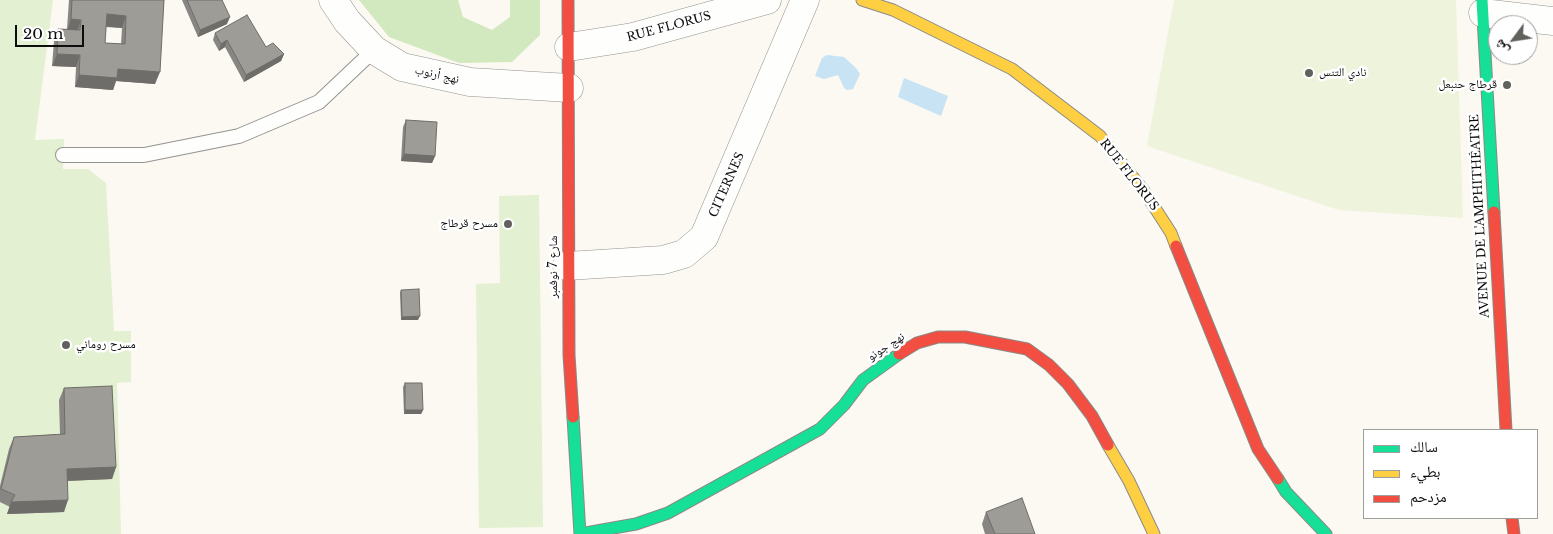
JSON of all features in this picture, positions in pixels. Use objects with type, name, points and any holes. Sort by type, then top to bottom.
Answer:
[{"type":"street","name":"نهج أرنوب","points":[[333,0],[347,21],[374,50],[402,67],[439,77],[470,82],[569,88]]},
{"type":"street","name":"شارع 7 نوفمبر","points":[[568,0],[567,266],[569,356],[580,534]]},
{"type":"street","name":"RUE FLORUS","points":[[569,47],[633,37],[766,0]]},
{"type":"street","name":"CITERNES","points":[[567,266],[663,260],[684,254],[704,237],[804,0]]},
{"type":"street","name":"RUE FLORUS","points":[[862,0],[893,10],[1012,68],[1100,136],[1144,191],[1171,233],[1258,449],[1286,492],[1326,534]]},
{"type":"street","points":[[1483,7],[1553,21]]},
{"type":"street","name":"AVENUE DE L'AMPHITHÉATRE","points":[[1483,7],[1506,429]]},
{"type":"street","name":"نهج جونو","points":[[580,534],[636,524],[668,513],[820,429],[844,405],[863,380],[898,354],[917,343],[938,337],[947,337],[996,341],[1026,349],[1049,366],[1068,384],[1092,416],[1129,481],[1154,534]]},
{"type":"street","points":[[1512,519],[1514,534]]},
{"type":"lane","points":[[63,154],[144,155],[239,136],[319,102],[374,50]]},
{"type":"green space","name":"مسرح روماني","points":[[0,0],[53,0],[35,140],[64,139],[63,169],[88,169],[106,183],[114,331],[131,331],[131,382],[117,383],[121,534],[0,534]]},
{"type":"green space","points":[[359,0],[458,0],[463,17],[492,30],[510,17],[510,0],[540,0],[540,35],[512,62],[459,63],[389,37]]},
{"type":"green space","name":"نادي التنس","points":[[1174,0],[1456,0],[1463,218],[1339,210],[1147,146]]},
{"type":"green space","points":[[539,195],[543,527],[479,528],[476,284],[500,283],[499,196]]},
{"type":"water","points":[[827,55],[844,57],[856,68],[860,74],[853,89],[847,90],[844,88],[838,75],[824,79],[815,76],[822,58]]},
{"type":"water","points":[[904,78],[948,96],[941,116],[898,97]]},
{"type":"building","points":[[72,0],[164,0],[160,72],[118,69],[117,78],[79,75],[80,55],[57,54],[58,29],[80,30],[81,20],[71,19]],"holes":[[[107,14],[126,16],[125,44],[105,43]]]},
{"type":"building","points":[[187,0],[222,0],[230,17],[200,30]]},
{"type":"building","points":[[247,15],[266,47],[273,43],[284,54],[246,75],[227,40],[221,44],[215,33]]},
{"type":"building","points":[[406,120],[437,122],[435,156],[404,154]]},
{"type":"building","points":[[419,289],[420,316],[402,317],[401,290]]},
{"type":"building","points":[[405,383],[422,383],[423,410],[405,410]]},
{"type":"building","points":[[112,386],[116,467],[67,469],[68,500],[11,502],[15,495],[1,489],[14,437],[65,434],[64,388]]},
{"type":"building","points":[[1022,498],[1035,534],[995,534],[986,512]]},
{"type":"traffic: fast","points":[[1482,0],[1494,212]]},
{"type":"traffic: fast","points":[[580,534],[636,524],[668,513],[820,429],[844,405],[863,380],[899,354]]},
{"type":"traffic: fast","points":[[573,417],[580,534]]},
{"type":"traffic: fast","points":[[1278,479],[1286,492],[1326,534]]},
{"type":"traffic: slow","points":[[862,0],[893,10],[1012,69],[1100,136],[1144,191],[1171,233],[1176,246]]},
{"type":"traffic: slow","points":[[1108,445],[1129,481],[1154,534]]},
{"type":"traffic: jam","points":[[568,0],[569,355],[573,417]]},
{"type":"traffic: jam","points":[[1494,212],[1506,429]]},
{"type":"traffic: jam","points":[[1176,246],[1258,449],[1278,479]]},
{"type":"traffic: jam","points":[[899,354],[917,343],[938,337],[965,337],[1027,349],[1049,365],[1068,384],[1092,416],[1108,445]]},
{"type":"traffic: jam","points":[[1512,519],[1514,534]]},
{"type":"place","name":"نادي التنس","points":[[1309,73]]},
{"type":"place","name":"قرطاج حنبعل","points":[[1507,85]]},
{"type":"place","name":"مسرح قرطاج","points":[[508,224]]},
{"type":"place","name":"مسرح روماني","points":[[66,345]]}]
